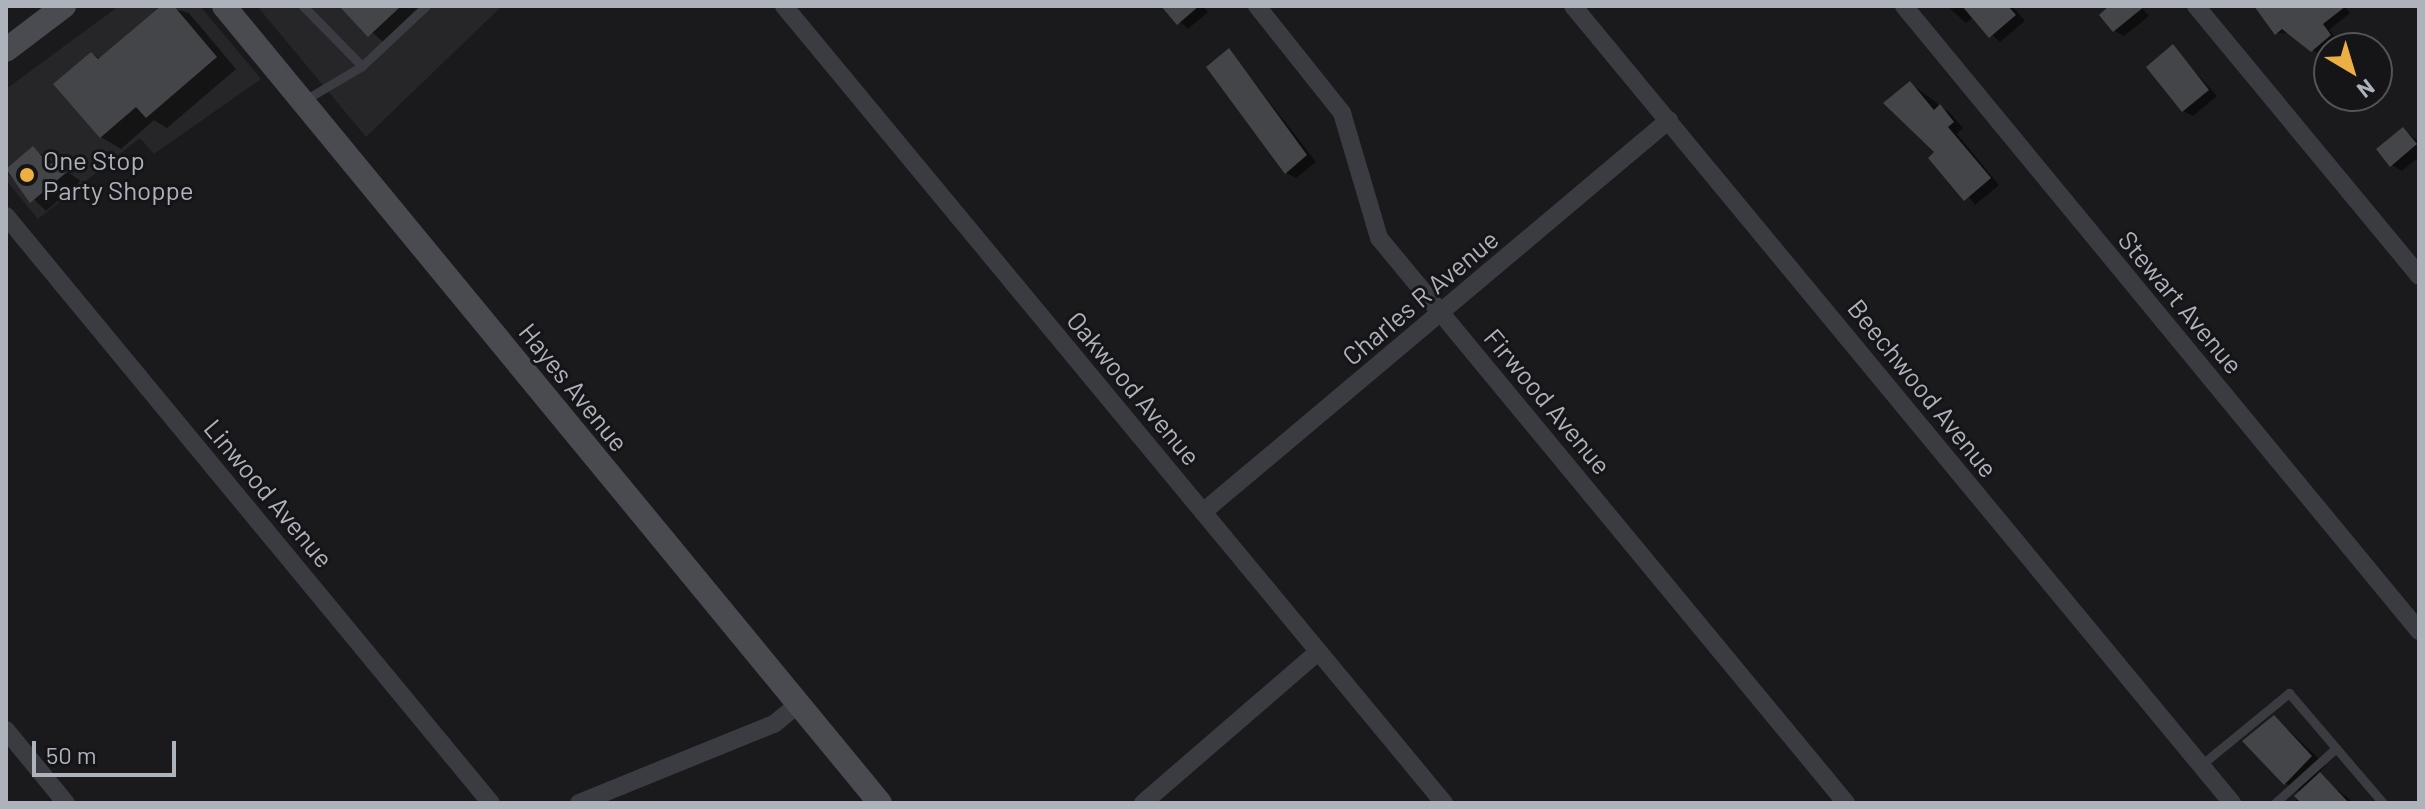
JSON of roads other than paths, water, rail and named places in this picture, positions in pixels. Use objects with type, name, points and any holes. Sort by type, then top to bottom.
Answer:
[{"type":"street","name":"Hayes Avenue","points":[[224,6],[880,803]]},
{"type":"street","name":"Oakwood Avenue","points":[[784,6],[1444,803]]},
{"type":"street","name":"Firwood Avenue","points":[[1257,6],[1342,113],[1371,224],[1846,803]]},
{"type":"street","name":"Beechwood Avenue","points":[[1573,6],[2232,803]]},
{"type":"street","name":"Stewart Avenue","points":[[1904,6],[2419,631]]},
{"type":"street","points":[[2196,6],[2419,276]]},
{"type":"street","points":[[6,50],[58,8]]},
{"type":"street","name":"Charles R Avenue","points":[[1203,512],[1669,120]]},
{"type":"street","name":"Linwood Avenue","points":[[7,220],[491,803]]},
{"type":"street","points":[[1143,803],[1318,652]]},
{"type":"street","points":[[579,803],[774,724],[799,704]]},
{"type":"street","points":[[6,730],[66,803]]},
{"type":"lane","points":[[303,6],[362,66]]},
{"type":"lane","points":[[303,101],[362,66],[426,6]]},
{"type":"lane","points":[[2201,765],[2289,693],[2383,803]]},
{"type":"lane","points":[[2275,803],[2336,748]]},
{"type":"place","name":"One Stop Party Shoppe","points":[[27,175]]}]
